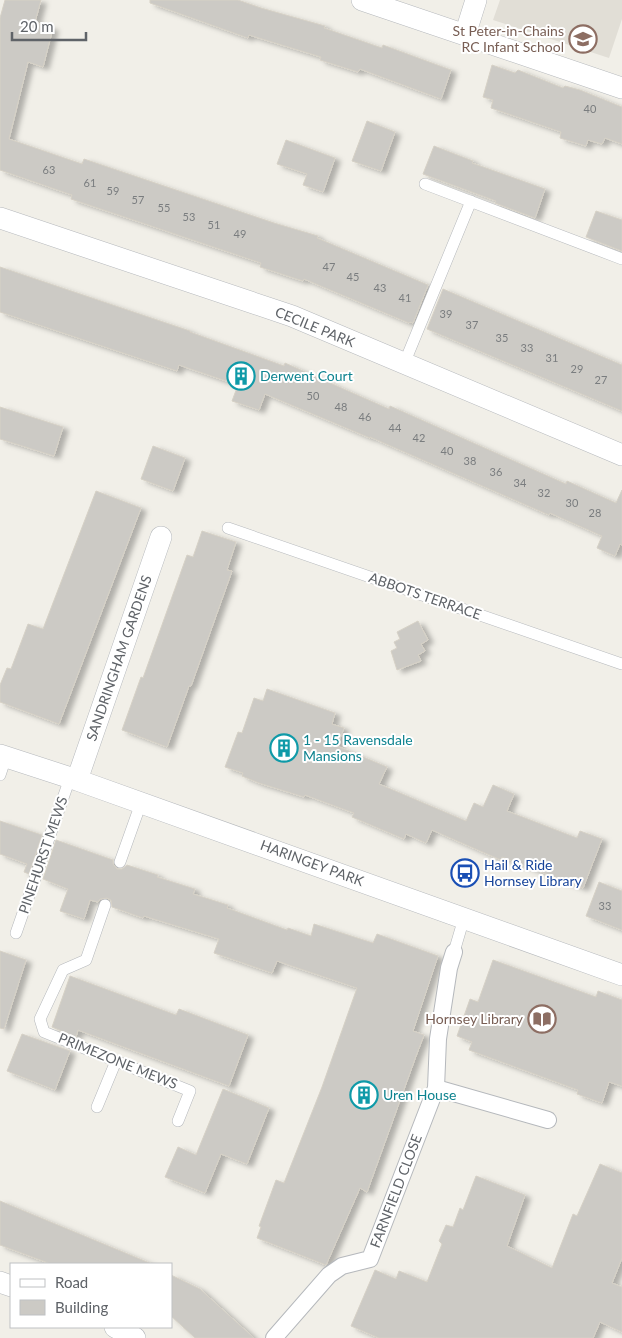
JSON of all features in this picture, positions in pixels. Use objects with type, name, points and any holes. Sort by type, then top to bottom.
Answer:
[{"type":"street","points":[[362,0],[622,88]]},
{"type":"street","points":[[465,35],[476,0]]},
{"type":"street","name":"CECILE PARK","points":[[0,218],[292,316],[622,454]]},
{"type":"street","name":"SANDRINGHAM GARDENS","points":[[74,779],[161,537]]},
{"type":"street","name":"HARINGEY PARK","points":[[2,763],[74,779],[622,975]]},
{"type":"street","name":"FARNFIELD CLOSE","points":[[274,1338],[328,1275],[342,1266],[370,1259],[436,1088],[438,1040],[449,968],[454,952]]},
{"type":"street","points":[[436,1088],[548,1120]]},
{"type":"street","points":[[117,1328],[135,1338]]},
{"type":"lane","points":[[425,184],[622,259]]},
{"type":"lane","points":[[404,364],[471,201]]},
{"type":"lane","name":"ABBOTS TERRACE","points":[[228,528],[622,664]]},
{"type":"lane","name":"PINEHURST MEWS","points":[[16,932],[74,779]]},
{"type":"lane","points":[[120,862],[141,802]]},
{"type":"lane","name":"PRIMEZONE MEWS","points":[[106,905],[86,960],[63,970],[40,1019],[44,1032],[190,1091],[178,1121]]},
{"type":"lane","points":[[454,952],[464,918]]},
{"type":"lane","points":[[97,1107],[116,1061]]},
{"type":"shaded area","name":"St Peter-in-Chains RC Infant School","points":[[500,0],[622,0],[622,19],[609,58],[493,20]]},
{"type":"building","points":[[5,0],[41,0],[35,22],[53,28],[43,67],[28,62],[9,139],[82,164],[84,159],[318,236],[317,238],[428,285],[413,323],[304,279],[303,281],[260,267],[261,263],[71,199],[72,195],[0,170],[0,18]]},
{"type":"building","points":[[150,0],[238,0],[325,26],[324,28],[382,48],[383,45],[451,70],[441,99],[360,69],[358,72],[320,60],[321,57],[249,35],[248,38],[150,3]]},
{"type":"building","points":[[492,65],[515,73],[518,70],[563,88],[565,86],[580,90],[622,107],[622,144],[605,138],[602,144],[588,140],[586,146],[560,138],[561,132],[491,108],[493,100],[483,97]]},
{"type":"building","points":[[367,121],[395,132],[381,171],[352,161]]},
{"type":"building","points":[[286,140],[335,158],[323,192],[303,185],[307,174],[277,164]]},
{"type":"building","points":[[434,146],[473,161],[472,163],[545,189],[535,218],[495,203],[496,201],[423,174]]},
{"type":"building","points":[[596,211],[622,220],[622,251],[586,237]]},
{"type":"building","points":[[0,267],[190,331],[284,366],[285,363],[389,409],[390,406],[566,484],[567,481],[616,503],[622,490],[622,545],[620,544],[615,556],[597,548],[602,536],[265,394],[259,410],[232,401],[238,385],[179,365],[177,371],[0,312]]},
{"type":"building","points":[[443,289],[622,365],[622,411],[427,329]]},
{"type":"building","points":[[0,407],[63,427],[54,456],[0,439]]},
{"type":"building","points":[[153,446],[185,458],[173,491],[141,479]]},
{"type":"building","points":[[96,491],[141,508],[59,724],[0,702],[0,685],[7,668],[11,669],[28,624],[43,629]]},
{"type":"building","points":[[202,531],[236,542],[227,570],[232,571],[167,747],[122,730],[141,677],[143,678],[187,555],[193,557]]},
{"type":"building","points":[[418,621],[428,640],[421,644],[425,651],[418,655],[421,661],[397,670],[391,651],[397,648],[394,642],[400,639],[397,632]]},
{"type":"building","points":[[267,689],[335,713],[332,724],[344,728],[337,746],[387,767],[379,784],[466,821],[474,803],[483,807],[493,785],[514,794],[507,811],[577,838],[580,831],[602,839],[583,888],[502,857],[501,860],[432,830],[426,843],[406,834],[404,839],[352,817],[354,813],[305,795],[304,797],[259,783],[242,776],[243,773],[225,767],[238,732],[242,733],[254,698],[263,701]]},
{"type":"building","points":[[0,821],[42,835],[29,874],[24,872],[27,864],[0,854]]},
{"type":"building","name":"Uren House","points":[[56,840],[113,860],[113,864],[117,869],[122,869],[127,865],[158,875],[157,877],[195,889],[193,894],[228,905],[227,908],[287,930],[288,928],[311,936],[314,924],[373,943],[377,934],[438,956],[413,1031],[424,1035],[367,1192],[360,1188],[326,1265],[257,1238],[261,1227],[259,1226],[276,1180],[284,1183],[322,1087],[357,988],[277,961],[272,973],[214,953],[219,939],[144,916],[143,918],[112,907],[111,900],[107,898],[100,899],[98,902],[90,900],[84,919],[60,911],[68,889],[43,879]]},
{"type":"building","points":[[599,882],[622,891],[622,930],[586,916]]},
{"type":"building","points":[[0,951],[26,960],[4,1029],[0,1028]]},
{"type":"building","name":"Hornsey Library","points":[[493,960],[596,997],[598,991],[622,1000],[622,1086],[609,1082],[602,1103],[577,1094],[578,1090],[469,1050],[472,1042],[457,1036],[470,999],[478,1002]]},
{"type":"building","points":[[70,976],[176,1015],[179,1009],[248,1035],[229,1086],[78,1030],[76,1037],[52,1027]]},
{"type":"building","points":[[22,1034],[70,1051],[55,1090],[7,1071]]},
{"type":"building","points":[[223,1089],[269,1108],[247,1164],[221,1154],[205,1193],[165,1177],[178,1147],[196,1155]]},
{"type":"building","points":[[600,1164],[622,1173],[622,1258],[612,1283],[622,1287],[622,1332],[600,1322],[593,1338],[379,1338],[351,1326],[375,1270],[396,1279],[399,1271],[427,1282],[442,1244],[439,1241],[446,1225],[453,1227],[460,1208],[463,1210],[476,1176],[525,1195],[507,1246],[552,1268],[573,1214],[577,1216]]},
{"type":"building","points":[[0,1201],[150,1263],[48,1263],[0,1245]]},
{"type":"building","points":[[172,1275],[200,1289],[254,1338],[195,1338],[172,1317]]},
{"type":"place","name":"St Peter-in-Chains RC Infant School","points":[[583,39]]},
{"type":"place","name":"Derwent Court","points":[[241,376]]},
{"type":"place","name":"1 - 15 Ravensdale Mansions","points":[[284,748]]},
{"type":"place","name":"Hail & Ride Hornsey Library","points":[[465,873]]},
{"type":"place","name":"Hornsey Library","points":[[542,1019]]},
{"type":"place","name":"Uren House","points":[[364,1095]]}]
